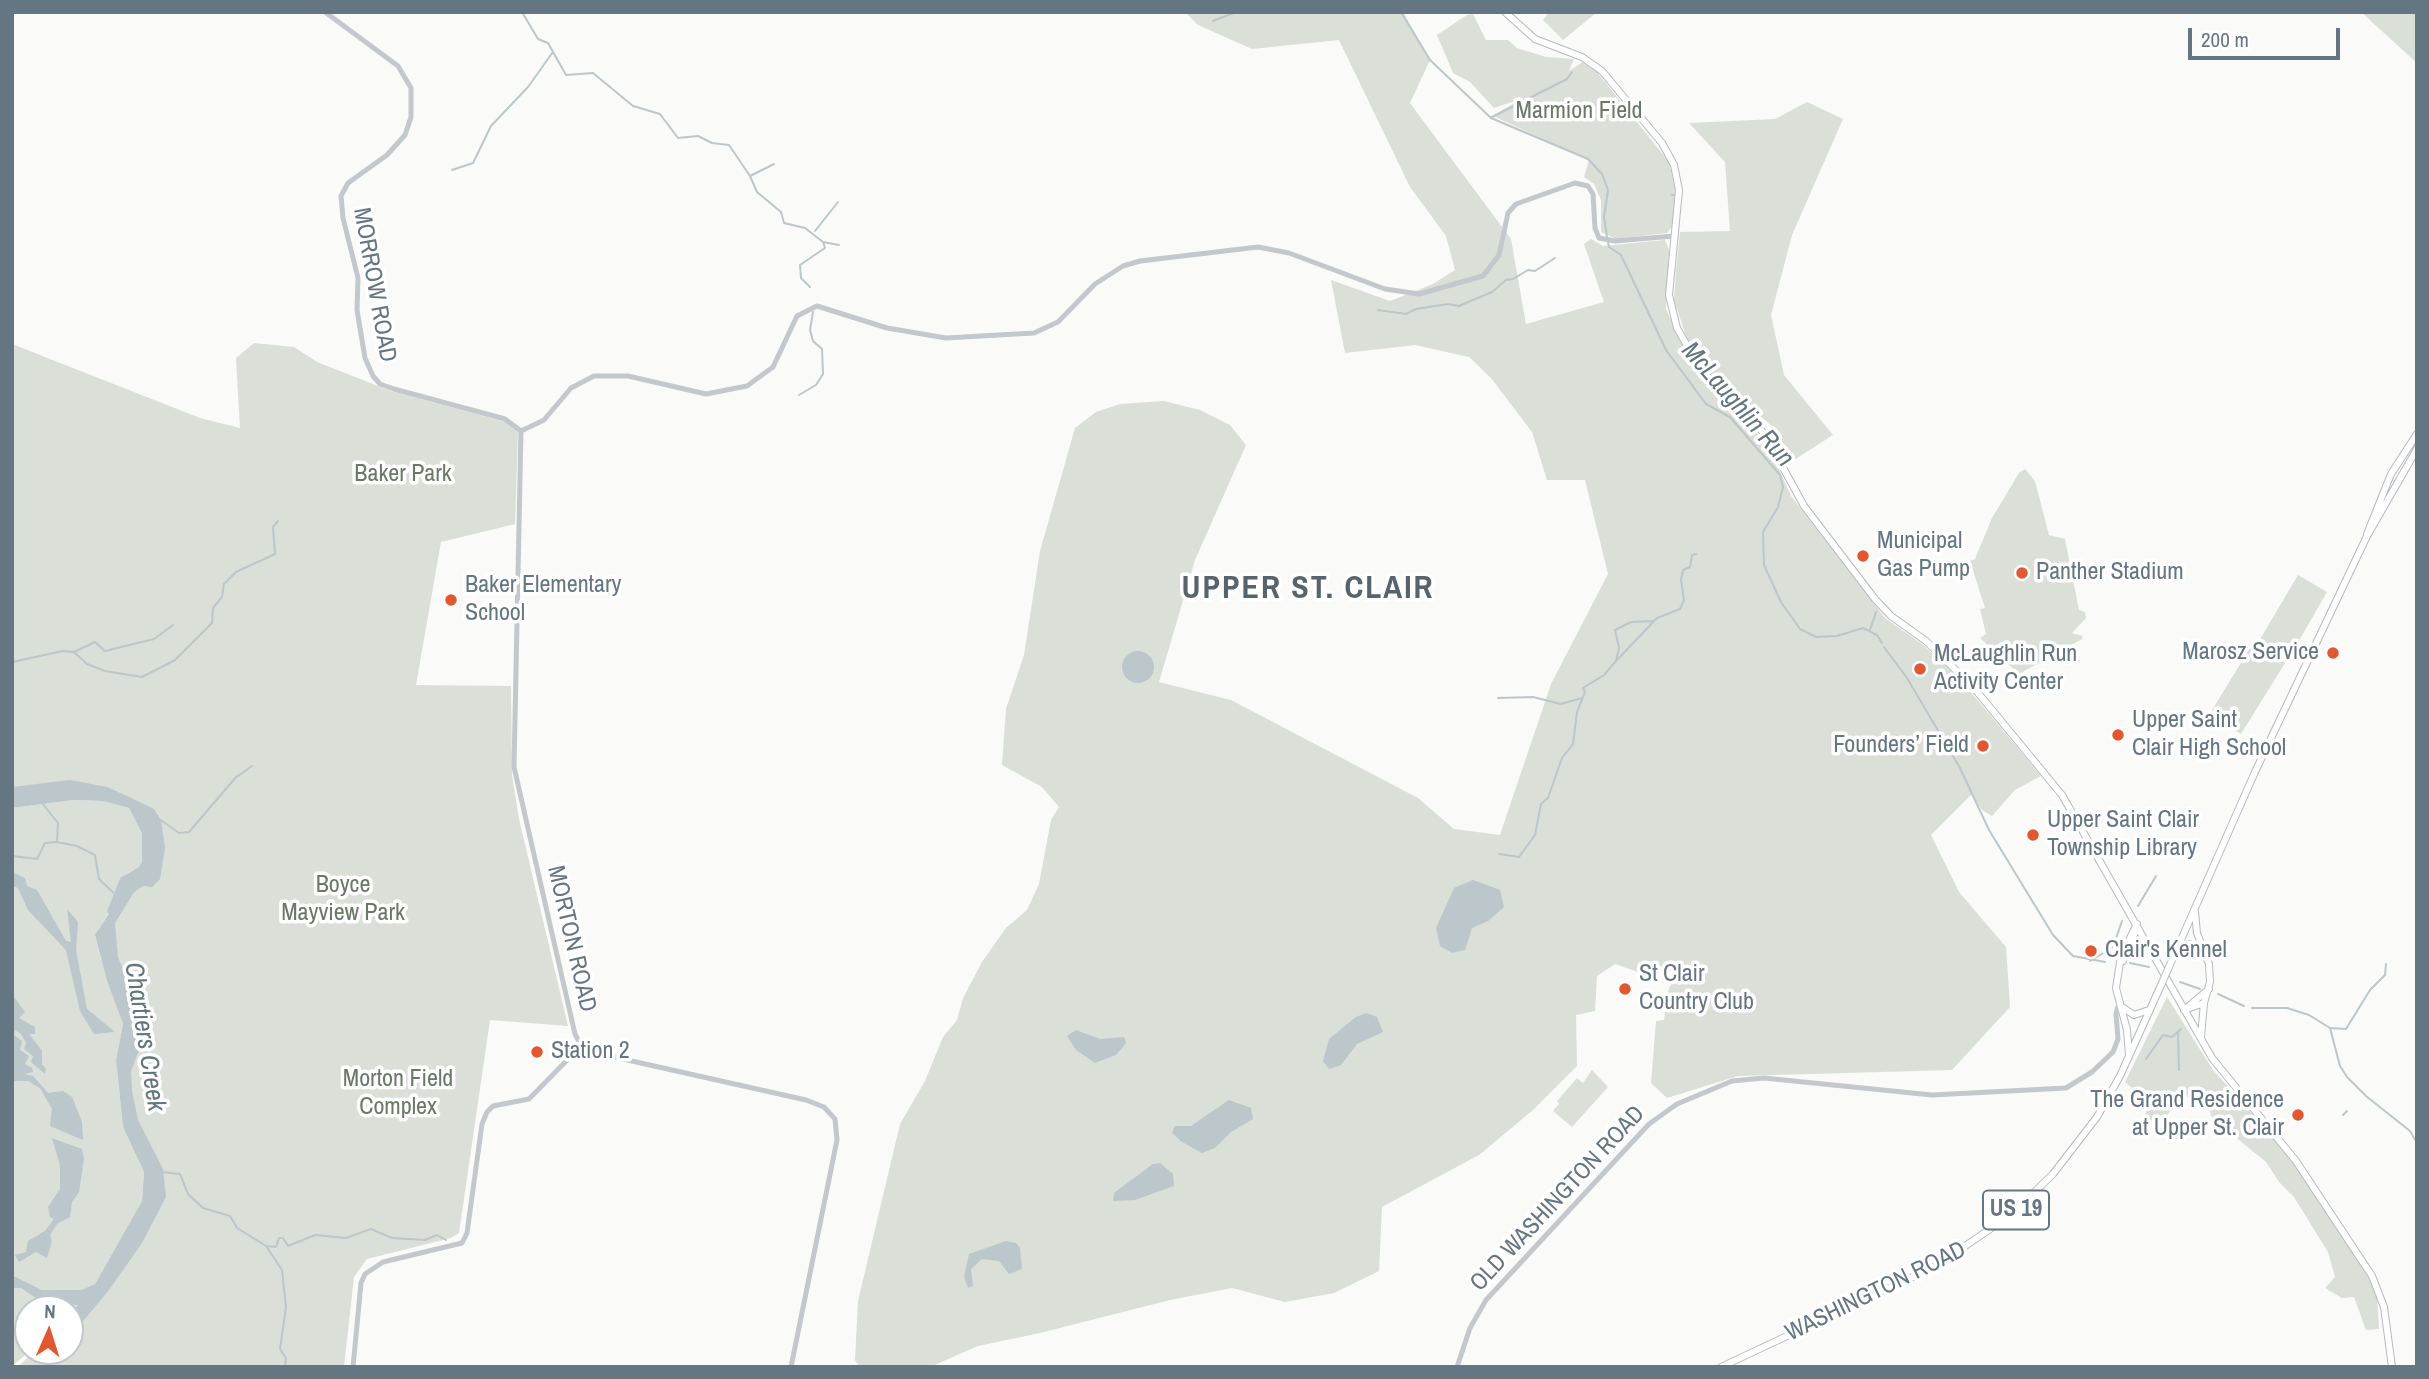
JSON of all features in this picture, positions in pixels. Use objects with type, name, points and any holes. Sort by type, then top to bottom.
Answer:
[{"type":"main road","points":[[1505,12],[1535,39],[1595,65],[1662,143],[1678,180],[1668,286],[1670,303],[1677,327],[1701,370],[1764,433],[1804,506],[1874,599],[1955,668],[2069,804],[2221,1071],[2304,1172],[2372,1276],[2384,1307],[2392,1367]]},
{"type":"main road","name":"WASHINGTON ROAD","points":[[2367,536],[2370,522],[2392,474],[2417,434]]},
{"type":"main road","name":"WASHINGTON ROAD","points":[[1721,1367],[1936,1266],[1995,1228],[2042,1186],[2076,1146],[2105,1104],[2129,1058],[2255,772],[2367,536],[2417,449]]},
{"type":"main road","points":[[2194,909],[2196,928],[2210,970],[2201,1039]]},
{"type":"main road","points":[[2121,963],[2137,924]]},
{"type":"main road","points":[[2129,1058],[2128,1035],[2116,988],[2121,963],[2137,924]]},
{"type":"main road","points":[[2175,952],[2190,944],[2205,954]]},
{"type":"main road","points":[[2128,951],[2135,948],[2152,951]]},
{"type":"main road","points":[[2184,1010],[2209,989]]},
{"type":"main road","points":[[2119,1002],[2132,1015],[2139,1015],[2150,1009]]},
{"type":"main road","points":[[2184,1010],[2204,1003]]},
{"type":"street","name":"MORROW ROAD","points":[[325,12],[398,66],[411,88],[411,117],[405,135],[387,155],[348,183],[341,196],[343,218],[358,278],[357,310],[365,358],[373,376],[380,384],[394,389],[505,419],[521,431]]},
{"type":"street","points":[[521,431],[544,420],[570,388],[594,376],[628,376],[706,394],[747,386],[773,367],[797,316],[817,306],[887,328],[946,338],[1034,333],[1058,322],[1095,284],[1123,266],[1152,259],[1258,247],[1289,253],[1385,289],[1419,294],[1483,276],[1499,255],[1508,213],[1516,204],[1575,183],[1588,186],[1593,194],[1596,234],[1602,239],[1611,241],[1674,236]]},
{"type":"street","name":"MORTON ROAD","points":[[353,1367],[361,1283],[365,1274],[383,1262],[457,1247],[462,1243],[467,1233],[482,1124],[487,1112],[493,1106],[529,1099],[581,1046],[575,1034],[514,767],[521,431]]},
{"type":"street","name":"OLD WASHINGTON ROAD","points":[[1457,1367],[1470,1328],[1486,1300],[1649,1124],[1677,1104],[1732,1081],[1764,1078],[1932,1095],[2066,1088],[2092,1073],[2113,1052],[2119,1039],[2116,1014],[2119,1002]]},
{"type":"street","points":[[581,1046],[596,1053],[806,1100],[824,1107],[835,1119],[837,1140],[791,1367]]},
{"type":"green space","points":[[1185,12],[1403,12],[1430,60],[1410,103],[1511,239],[1526,324],[1604,302],[1584,244],[1591,239],[1603,246],[1665,240],[1669,250],[1666,309],[1682,345],[1710,388],[1746,421],[1770,449],[1791,496],[1885,618],[1922,644],[1960,679],[2041,776],[2015,790],[1992,816],[1982,810],[1972,794],[1931,835],[1959,892],[2006,947],[2010,1007],[1952,1070],[1738,1076],[1667,1098],[1651,1083],[1656,1021],[1664,1020],[1668,991],[1677,972],[1652,969],[1638,972],[1615,964],[1597,976],[1595,1011],[1576,1015],[1577,1066],[1533,1110],[1479,1155],[1382,1207],[1379,1271],[1334,1293],[1285,1302],[1232,1288],[1170,1300],[978,1346],[930,1367],[860,1367],[855,1360],[858,1301],[900,1124],[925,1081],[943,1037],[957,1020],[963,998],[982,962],[1006,928],[1027,910],[1039,884],[1051,820],[1059,807],[1042,787],[1002,765],[1006,709],[1024,655],[1040,551],[1075,428],[1096,412],[1120,404],[1164,401],[1200,410],[1230,425],[1246,445],[1195,560],[1159,682],[1231,700],[1418,798],[1454,829],[1500,835],[1551,684],[1608,574],[1585,480],[1547,480],[1532,432],[1491,378],[1469,357],[1415,345],[1345,353],[1331,280],[1390,301],[1433,284],[1455,270],[1446,236],[1410,187],[1339,40],[1252,49],[1198,25]]},
{"type":"green space","points":[[1549,12],[1597,12],[1563,40],[1543,20]]},
{"type":"green space","points":[[2361,12],[2417,12],[2417,63]]},
{"type":"green space","name":"Marmion Field","points":[[1473,14],[1486,40],[1508,40],[1517,48],[1546,57],[1574,59],[1569,71],[1583,62],[1597,72],[1669,162],[1675,188],[1673,225],[1667,233],[1616,239],[1601,232],[1601,200],[1594,184],[1584,177],[1589,160],[1493,116],[1521,99],[1494,108],[1470,82],[1453,73],[1437,35],[1467,15]]},
{"type":"green space","points":[[1807,102],[1843,119],[1792,235],[1771,315],[1784,375],[1833,435],[1786,465],[1773,427],[1711,374],[1686,336],[1674,300],[1680,232],[1730,231],[1725,162],[1689,123],[1775,119]]},
{"type":"green space","name":"Boyce Mayview Park","points":[[254,343],[294,347],[317,362],[391,391],[509,423],[518,432],[515,524],[441,542],[416,685],[511,686],[512,775],[519,819],[568,1026],[490,1020],[459,1233],[451,1238],[367,1259],[354,1277],[344,1367],[18,1367],[84,1365],[84,1301],[104,1281],[150,1204],[142,1152],[124,1072],[126,1027],[113,963],[113,905],[95,936],[107,981],[123,1024],[116,1060],[123,1127],[144,1172],[142,1201],[95,1284],[81,1290],[42,1290],[12,1275],[12,808],[74,800],[103,801],[129,808],[143,833],[142,862],[134,876],[161,848],[130,804],[63,789],[12,794],[12,344],[200,418],[240,428],[236,358]]},
{"type":"green space","name":"Panther Stadium","points":[[2025,469],[2035,481],[2049,535],[2065,539],[2079,610],[2085,612],[2086,618],[2072,633],[2083,636],[2082,639],[2019,674],[1980,638],[1986,634],[1980,609],[1985,608],[1970,561],[1975,559],[1992,518],[2019,473]]},
{"type":"green space","points":[[2298,575],[2327,592],[2289,658],[2259,641]]},
{"type":"green space","points":[[2253,643],[2285,663],[2241,734],[2209,715]]},
{"type":"green space","points":[[2167,997],[2213,1070],[2268,1131],[2307,1182],[2366,1273],[2377,1296],[2379,1329],[2366,1330],[2354,1297],[2342,1298],[2325,1288],[2335,1277],[2328,1252],[2294,1197],[2279,1182],[2266,1162],[2212,1118],[2210,1111],[2177,1090],[2173,1108],[2167,1115],[2175,1125],[2172,1134],[2142,1120],[2156,1092],[2138,1093],[2125,1082]]},
{"type":"green space","points":[[1592,1070],[1608,1087],[1572,1127],[1553,1111],[1559,1104],[1557,1101],[1577,1078],[1583,1083]]},
{"type":"green space","points":[[12,1288],[21,1288],[31,1295],[14,1295],[12,1366]]},
{"type":"shaded area","points":[[1138,651],[1150,655],[1154,667],[1150,679],[1138,683],[1126,679],[1122,667],[1126,655]]},
{"type":"shaded area","points":[[70,780],[107,787],[154,809],[161,820],[165,848],[160,879],[152,887],[143,886],[134,892],[115,923],[118,957],[133,997],[142,1042],[131,1071],[132,1091],[138,1120],[163,1169],[166,1197],[142,1243],[84,1320],[84,1295],[31,1295],[21,1288],[12,1288],[12,1275],[42,1290],[81,1290],[95,1284],[142,1201],[144,1172],[123,1127],[116,1060],[123,1024],[107,981],[95,935],[142,862],[142,833],[129,808],[103,801],[74,800],[12,808],[12,787]]},
{"type":"shaded area","points":[[12,872],[25,878],[27,886],[37,890],[66,941],[71,942],[67,909],[78,922],[76,950],[87,1009],[115,1032],[94,1034],[80,1011],[66,950],[28,910],[18,888],[12,886]]},
{"type":"shaded area","points":[[1473,880],[1500,890],[1504,907],[1488,921],[1472,928],[1465,950],[1452,953],[1440,946],[1436,928],[1454,888]]},
{"type":"shaded area","points":[[12,994],[25,1012],[19,1018],[35,1027],[35,1034],[29,1034],[42,1051],[42,1064],[46,1069],[45,1074],[31,1062],[33,1056],[24,1049],[26,1043],[15,1030],[14,1035],[22,1041],[20,1050],[29,1056],[25,1064],[32,1068],[33,1072],[24,1074],[33,1076],[48,1093],[63,1091],[72,1097],[82,1122],[83,1140],[50,1126],[52,1109],[40,1088],[28,1081],[12,1081]]},
{"type":"shaded area","points":[[1366,1013],[1377,1017],[1383,1032],[1357,1044],[1341,1065],[1329,1069],[1323,1061],[1329,1039],[1356,1017]]},
{"type":"shaded area","points":[[1076,1030],[1100,1039],[1124,1037],[1126,1043],[1116,1055],[1095,1063],[1076,1050],[1067,1036]]},
{"type":"shaded area","points":[[1229,1100],[1251,1108],[1253,1119],[1231,1132],[1215,1148],[1202,1153],[1172,1133],[1175,1126],[1191,1126]]},
{"type":"shaded area","points":[[52,1138],[82,1149],[84,1159],[79,1192],[72,1202],[70,1217],[57,1224],[50,1235],[52,1241],[47,1258],[36,1252],[19,1262],[15,1255],[26,1252],[28,1241],[45,1231],[54,1219],[50,1217],[48,1207],[60,1189],[60,1165]]},
{"type":"shaded area","points":[[1160,1163],[1173,1174],[1174,1186],[1135,1200],[1113,1201],[1114,1193],[1153,1164]]},
{"type":"shaded area","points":[[1006,1241],[1016,1243],[1020,1248],[1022,1269],[1009,1274],[999,1261],[982,1259],[971,1269],[973,1286],[968,1288],[964,1277],[969,1254]]},
{"type":"waterway","points":[[522,12],[538,39],[548,43],[566,75],[593,73],[633,106],[660,114],[678,138],[698,136],[712,143],[729,145],[750,176],[774,164]]},
{"type":"waterway","points":[[1213,21],[1236,12]]},
{"type":"waterway","name":"McLaughlin Run","points":[[1401,12],[1430,60],[1491,118],[1588,159],[1602,174],[1608,190],[1604,217],[1607,237]]},
{"type":"waterway","points":[[452,170],[473,163],[491,126],[528,87],[553,52]]},
{"type":"waterway","points":[[1492,117],[1567,79],[1572,72]]},
{"type":"waterway","points":[[750,176],[757,192],[781,212],[784,223],[805,228],[823,242],[825,248],[800,265],[801,278],[810,287]]},
{"type":"waterway","points":[[815,231],[838,202]]},
{"type":"waterway","points":[[823,242],[839,245]]},
{"type":"waterway","name":"McLaughlin Run","points":[[1608,242],[1609,247],[1621,255],[1666,350],[1706,404],[1730,417],[1780,475],[1783,487],[1778,507],[1763,532],[1764,565],[1781,602],[1800,629],[1816,637],[1837,636],[1863,628],[1877,635],[1882,643]]},
{"type":"waterway","points":[[1378,310],[1406,314],[1416,309],[1448,304],[1459,306],[1492,292],[1506,280],[1528,270],[1535,271],[1555,258]]},
{"type":"waterway","points":[[799,395],[816,385],[823,374],[822,349],[813,341],[810,330],[813,312]]},
{"type":"waterway","points":[[74,652],[87,664],[105,671],[142,677],[175,660],[212,623],[213,608],[222,597],[224,584],[236,572],[275,554],[273,527],[278,521]]},
{"type":"waterway","points":[[1617,660],[1657,618],[1680,609],[1684,600],[1681,580],[1683,570],[1690,567],[1692,555],[1696,554]]},
{"type":"waterway","points":[[1870,630],[1876,612]]},
{"type":"waterway","points":[[1499,854],[1519,857],[1535,835],[1541,804],[1548,798],[1562,758],[1573,744],[1577,712],[1585,692],[1583,688],[1604,675],[1616,661],[1619,648],[1615,630],[1631,622],[1653,621]]},
{"type":"waterway","points":[[12,662],[63,651],[74,652],[95,642],[105,651],[154,639],[173,625]]},
{"type":"waterway","name":"McLaughlin Run","points":[[1884,647],[1907,678],[1960,768],[1989,830],[2053,935],[2073,956],[2105,962]]},
{"type":"waterway","points":[[1498,698],[1533,697],[1561,704],[1582,698]]},
{"type":"waterway","points":[[238,776],[252,766]]},
{"type":"waterway","points":[[161,820],[179,833],[189,832],[237,776]]},
{"type":"waterway","points":[[12,856],[37,859],[45,843],[57,842],[58,823],[42,803]]},
{"type":"waterway","points":[[57,842],[77,846],[95,855],[99,879],[118,897]]},
{"type":"waterway","name":"Chartiers Creek","points":[[112,911],[124,881],[142,871]]},
{"type":"waterway","points":[[2138,906],[2156,876]]},
{"type":"waterway","points":[[2090,961],[2113,947],[2122,921]]},
{"type":"waterway","name":"McLaughlin Run","points":[[2130,963],[2149,967]]},
{"type":"waterway","points":[[2330,1028],[2346,1029],[2370,990],[2385,975],[2386,964]]},
{"type":"waterway","name":"McLaughlin Run","points":[[2180,982],[2200,989]]},
{"type":"waterway","name":"McLaughlin Run","points":[[2218,994],[2244,1006]]},
{"type":"waterway","name":"McLaughlin Run","points":[[2252,1008],[2287,1008],[2309,1015],[2330,1028],[2340,1066],[2347,1077],[2410,1131],[2417,1143]]},
{"type":"waterway","points":[[2146,1059],[2163,1035],[2172,1037],[2181,1029]]},
{"type":"waterway","points":[[2178,1033],[2179,1070]]},
{"type":"waterway","points":[[2343,1115],[2347,1111]]},
{"type":"waterway","points":[[162,1172],[180,1174],[188,1194],[203,1208],[230,1216],[237,1228],[266,1246],[276,1247],[279,1238],[283,1238],[288,1246],[315,1235],[346,1238],[371,1229],[392,1238],[425,1240],[437,1235],[446,1240]]},
{"type":"waterway","points":[[266,1246],[282,1270],[286,1307],[280,1349],[286,1358],[285,1367]]},
{"type":"place","name":"Municipal Gas Pump","points":[[1863,556]]},
{"type":"place","name":"Panther Stadium","points":[[2022,573]]},
{"type":"place","name":"Baker Elementary School","points":[[451,600]]},
{"type":"place","name":"Marosz Service","points":[[2333,653]]},
{"type":"place","name":"McLaughlin Run Activity Center","points":[[1920,669]]},
{"type":"place","name":"Upper Saint Clair High School","points":[[2118,735]]},
{"type":"place","name":"Founders’ Field","points":[[1983,746]]},
{"type":"place","name":"Upper Saint Clair Township Library","points":[[2033,835]]},
{"type":"place","name":"Clair's Kennel","points":[[2091,951]]},
{"type":"place","name":"St Clair Country Club","points":[[1625,989]]},
{"type":"place","name":"Station 2","points":[[537,1052]]},
{"type":"place","name":"The Grand Residence at Upper St. Clair","points":[[2298,1115]]},
{"type":"district","name":"UPPER ST. CLAIR","points":[[1308,589]]},
{"type":"park label","name":"Baker Park","points":[[403,475]]},
{"type":"park label","name":"Morton Field Complex","points":[[398,1094]]}]
